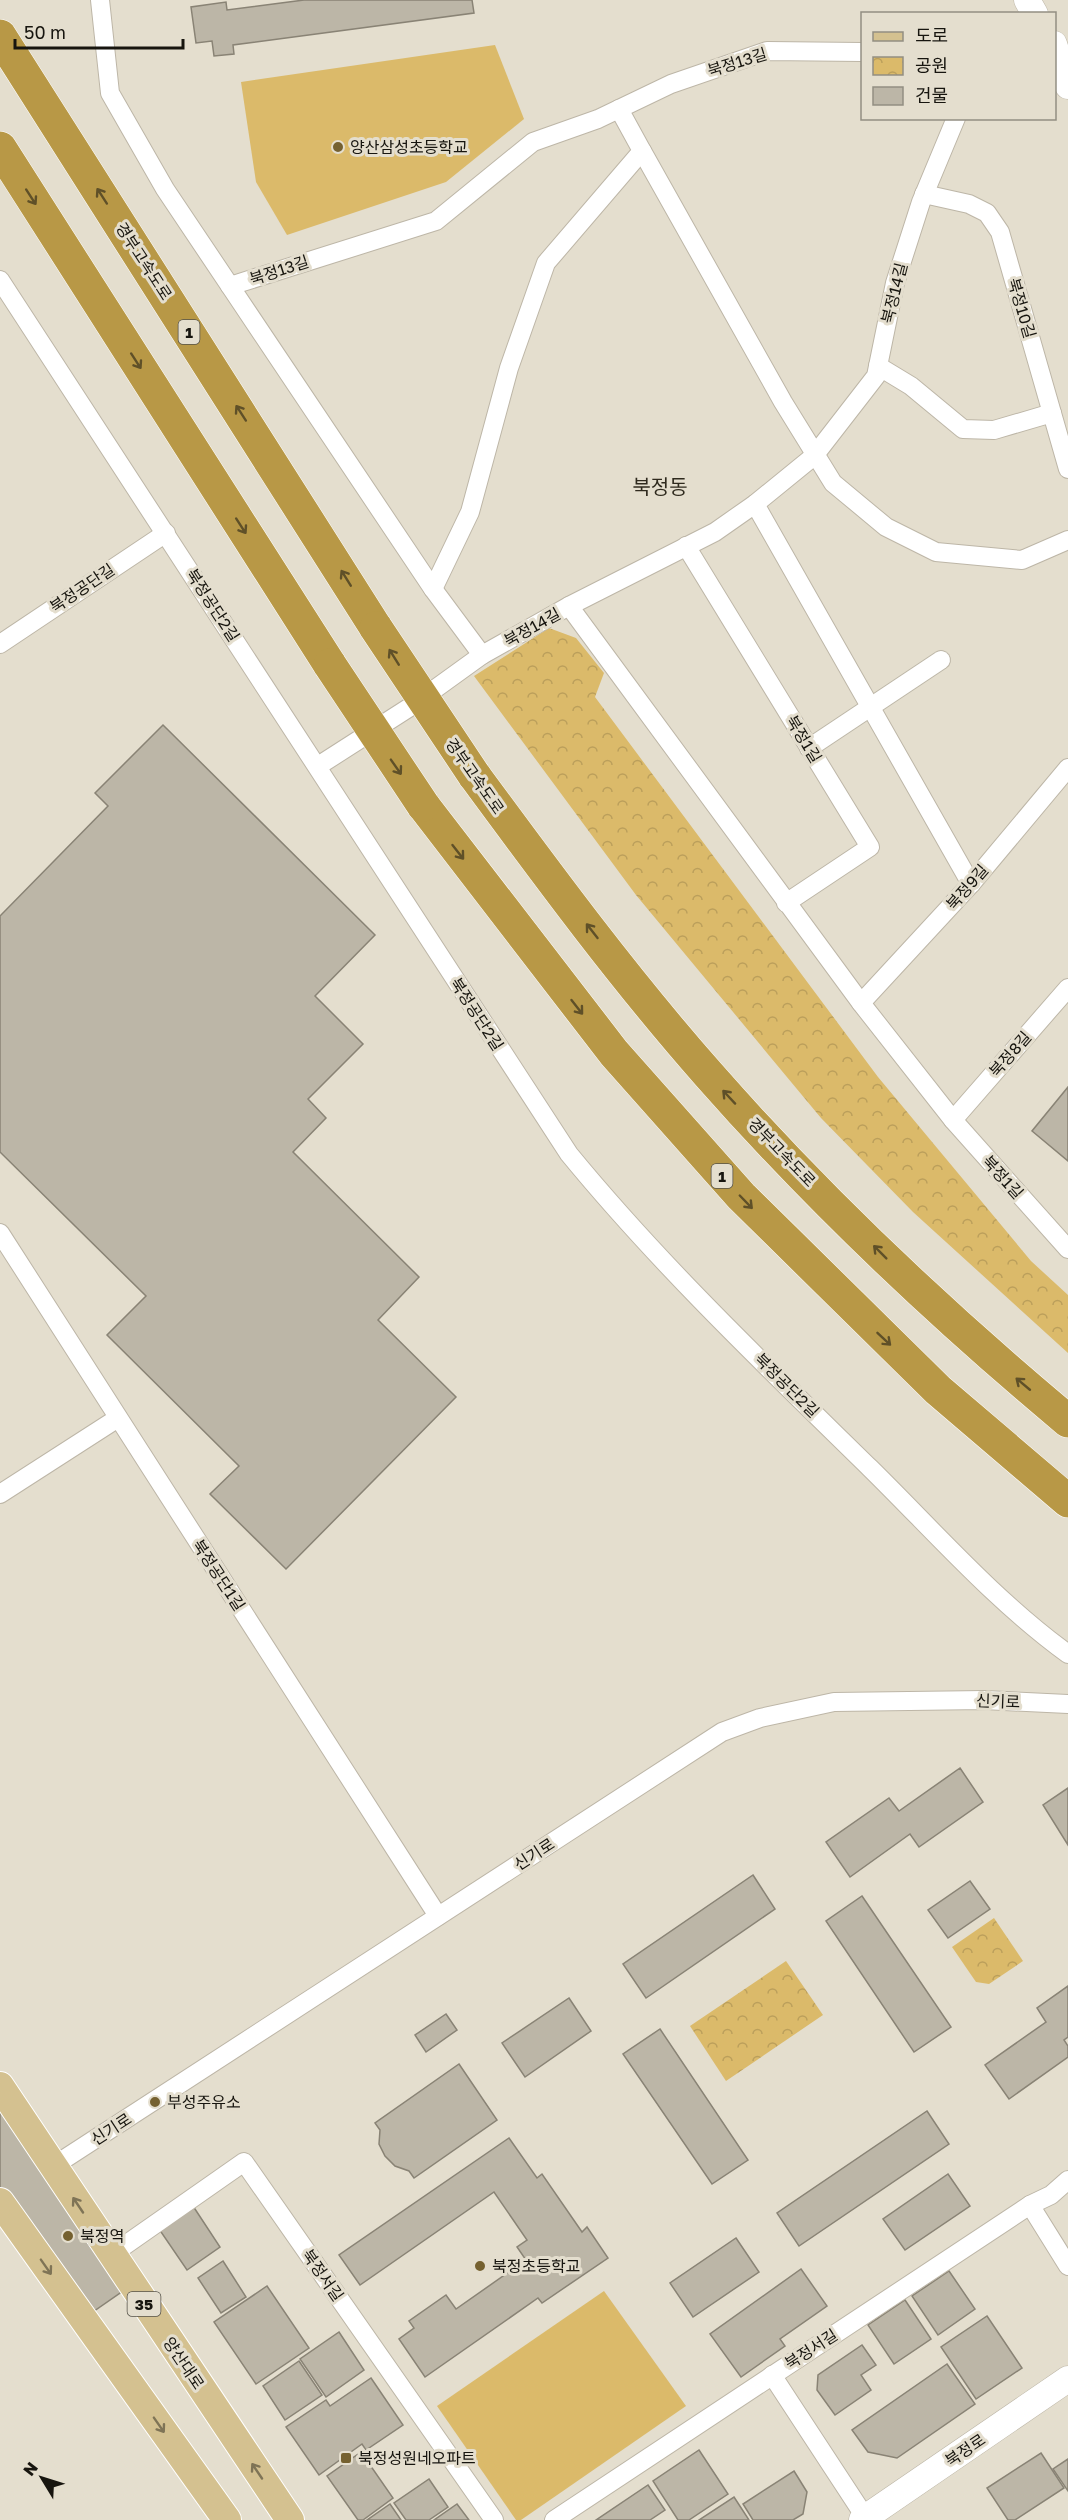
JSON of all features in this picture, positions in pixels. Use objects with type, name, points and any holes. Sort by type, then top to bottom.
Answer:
[{"type":"highway","name":"경부고속도로","points":[[0,36],[376,628],[474,775],[559,888],[708,1075],[797,1170],[902,1273],[1009,1372],[1068,1421]]},
{"type":"highway","name":"1","points":[[0,148],[330,665],[423,805],[614,1053],[733,1188],[929,1382],[1068,1502]]},
{"type":"main road","name":"양산대로","points":[[0,2086],[290,2520]]},
{"type":"main road","points":[[0,2202],[227,2520]]},
{"type":"street","points":[[100,0],[110,93],[165,189],[230,285]]},
{"type":"street","points":[[1059,48],[1068,86]]},
{"type":"street","name":"북정13길","points":[[482,655],[433,589],[230,285],[436,221],[533,142],[619,109],[671,84],[767,51],[861,52]]},
{"type":"street","points":[[619,109],[814,456],[833,483],[886,527],[936,552],[1022,560],[1068,540]]},
{"type":"street","name":"북정14길","points":[[318,766],[410,707],[482,655],[569,606],[715,532],[755,504],[814,456],[876,376],[895,283],[924,194],[955,120]]},
{"type":"street","points":[[433,589],[470,513],[509,368],[546,263],[642,151]]},
{"type":"street","name":"북정10길","points":[[924,194],[969,204],[987,213],[1000,232],[1068,470]]},
{"type":"street","name":"북정공단2길","points":[[0,280],[569,1154],[590,1180],[699,1297],[839,1438],[1010,1606],[1068,1654]]},
{"type":"street","points":[[878,366],[911,386],[963,429],[994,430],[1052,413]]},
{"type":"street","points":[[755,504],[971,884]]},
{"type":"street","name":"북정공단길","points":[[0,644],[166,533]]},
{"type":"street","name":"북정1길","points":[[686,546],[870,847],[786,903]]},
{"type":"street","name":"북정1길","points":[[569,606],[861,1003],[953,1120],[1068,1249]]},
{"type":"street","points":[[809,748],[941,660]]},
{"type":"street","name":"북정9길","points":[[861,1003],[971,884],[1068,768]]},
{"type":"street","name":"북정8길","points":[[953,1120],[1068,988]]},
{"type":"street","name":"북정공단1길","points":[[0,1233],[438,1916]]},
{"type":"street","points":[[0,1494],[118,1418]]},
{"type":"street","name":"신기로","points":[[52,2167],[722,1732],[760,1718],[834,1702],[984,1700],[1068,1704]]},
{"type":"street","name":"북정서길","points":[[111,2255],[244,2162],[494,2520]]},
{"type":"street","name":"북정서길","points":[[554,2520],[1030,2205],[1051,2195],[1068,2180]]},
{"type":"street","points":[[1030,2205],[1068,2266]]},
{"type":"street","points":[[772,2375],[865,2519]]},
{"type":"street","name":"북정로","points":[[865,2519],[1068,2379]]},
{"type":"green space","points":[[495,45],[524,119],[446,182],[287,235],[256,182],[241,82]]},
{"type":"green space","points":[[549,628],[576,638],[604,673],[595,697],[878,1077],[1031,1261],[1068,1295],[1068,1353],[913,1212],[821,1118],[636,895],[474,676]]},
{"type":"green space","points":[[994,1918],[1023,1961],[989,1984],[976,1982],[952,1947]]},
{"type":"green space","points":[[786,1961],[823,2015],[726,2081],[690,2026]]},
{"type":"green space","points":[[604,2291],[686,2406],[521,2520],[516,2520],[437,2406]]},
{"type":"building","points":[[304,0],[472,0],[474,13],[233,45],[234,54],[214,56],[212,41],[196,43],[191,7],[226,2],[227,10]]},
{"type":"building","points":[[163,725],[375,935],[315,996],[363,1044],[308,1099],[326,1118],[293,1152],[419,1277],[378,1320],[456,1397],[286,1569],[210,1494],[239,1466],[107,1335],[146,1296],[0,1152],[0,916],[108,806],[95,793]]},
{"type":"building","points":[[1068,1087],[1068,1161],[1032,1131]]},
{"type":"building","points":[[960,1768],[983,1802],[919,1847],[910,1834],[850,1877],[826,1842],[889,1798],[899,1811]]},
{"type":"building","points":[[1068,1788],[1068,1845],[1043,1805]]},
{"type":"building","points":[[753,1875],[775,1909],[646,1998],[623,1964]]},
{"type":"building","points":[[970,1881],[990,1909],[948,1938],[928,1910]]},
{"type":"building","points":[[862,1896],[951,2027],[914,2052],[826,1921]]},
{"type":"building","points":[[1068,1986],[1068,2037],[1064,2040],[1068,2046],[1068,2057],[1009,2099],[985,2065],[1046,2022],[1037,2008]]},
{"type":"building","points":[[569,1998],[591,2031],[525,2077],[502,2043]]},
{"type":"building","points":[[446,2014],[457,2030],[426,2052],[415,2035]]},
{"type":"building","points":[[660,2029],[748,2160],[712,2184],[623,2054]]},
{"type":"building","points":[[459,2064],[497,2120],[414,2178],[409,2171],[395,2166],[385,2156],[379,2144],[380,2130],[375,2123]]},
{"type":"building","name":"북정역","points":[[0,2084],[136,2282],[87,2316],[0,2189]]},
{"type":"building","points":[[927,2111],[949,2144],[799,2246],[777,2213]]},
{"type":"building","points":[[509,2138],[537,2178],[542,2174],[582,2232],[587,2227],[608,2258],[542,2303],[538,2298],[425,2377],[399,2339],[414,2328],[409,2321],[446,2295],[456,2309],[526,2260],[517,2247],[527,2240],[494,2192],[360,2285],[339,2255]]},
{"type":"building","points":[[948,2174],[970,2206],[905,2250],[883,2219]]},
{"type":"building","points":[[193,2206],[220,2247],[187,2270],[159,2229]]},
{"type":"building","points":[[736,2238],[759,2272],[693,2317],[670,2283]]},
{"type":"building","points":[[223,2261],[246,2297],[221,2313],[198,2278]]},
{"type":"building","points":[[801,2269],[827,2306],[780,2339],[785,2346],[741,2377],[710,2334]]},
{"type":"building","points":[[949,2271],[975,2309],[938,2335],[912,2296]]},
{"type":"building","points":[[267,2286],[309,2348],[256,2384],[214,2322]]},
{"type":"building","points":[[905,2300],[931,2339],[894,2364],[868,2325]]},
{"type":"building","points":[[987,2316],[1022,2368],[976,2399],[941,2347]]},
{"type":"building","points":[[339,2332],[364,2370],[326,2397],[300,2359]]},
{"type":"building","points":[[862,2345],[876,2365],[861,2375],[871,2390],[835,2415],[817,2390],[818,2375]]},
{"type":"building","points":[[299,2361],[322,2395],[285,2420],[263,2386]]},
{"type":"building","points":[[947,2364],[975,2404],[897,2458],[868,2452],[852,2430]]},
{"type":"building","points":[[371,2378],[403,2425],[366,2450],[362,2444],[319,2475],[286,2427],[326,2400],[330,2406]]},
{"type":"building","points":[[699,2450],[728,2494],[689,2520],[678,2520],[653,2481]]},
{"type":"building","points":[[361,2452],[393,2498],[363,2520],[358,2520],[327,2476]]},
{"type":"building","points":[[1041,2453],[1064,2488],[1015,2520],[1008,2520],[987,2488]]},
{"type":"building","points":[[1068,2459],[1068,2491],[1053,2469]]},
{"type":"building","points":[[794,2471],[807,2492],[803,2514],[793,2520],[753,2520],[743,2504]]},
{"type":"building","points":[[429,2479],[448,2507],[429,2520],[406,2520],[394,2503]]},
{"type":"building","points":[[648,2485],[665,2510],[650,2520],[596,2520]]},
{"type":"building","points":[[734,2497],[749,2520],[699,2520]]},
{"type":"building","points":[[390,2504],[401,2520],[367,2520]]},
{"type":"building","points":[[457,2504],[469,2520],[434,2520]]},
{"type":"place","name":"양산삼성초등학교","points":[[338,147]]},
{"type":"place","name":"부성주유소","points":[[155,2102]]},
{"type":"place","name":"북정역","points":[[68,2236]]},
{"type":"place","name":"북정초등학교","points":[[480,2266]]},
{"type":"place","name":"북정성원네오파트","points":[[346,2458]]},
{"type":"district","name":"북정동","points":[[660,486]]}]
